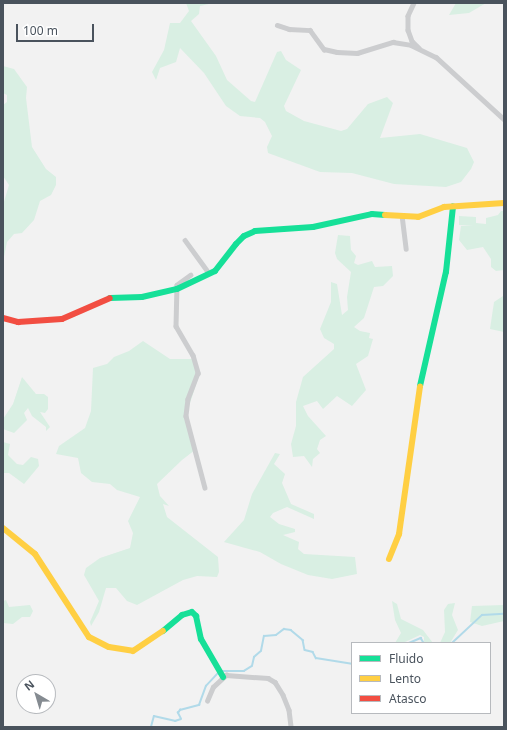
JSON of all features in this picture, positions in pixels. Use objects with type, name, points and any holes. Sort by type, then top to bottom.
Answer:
[{"type":"street","points":[[414,3],[408,16],[409,35],[412,41],[424,51]]},
{"type":"street","points":[[277,25],[289,29],[310,30],[322,47],[328,50],[357,53],[393,42],[424,51],[436,57],[504,119]]},
{"type":"street","points":[[3,318],[18,322],[62,319],[114,296],[145,297],[177,289],[215,271],[236,244],[249,232],[277,227],[312,227],[372,214],[418,217],[453,206],[489,206],[504,203]]},
{"type":"street","points":[[389,559],[400,534],[412,452],[416,403],[446,272],[453,206]]},
{"type":"street","points":[[402,215],[406,249]]},
{"type":"street","points":[[184,240],[207,270]]},
{"type":"street","points":[[191,275],[177,289],[176,326],[193,355],[198,373],[186,416],[205,488]]},
{"type":"street","points":[[3,528],[35,554],[89,637],[101,644],[122,651],[138,650],[167,631],[182,615],[192,612],[196,616],[201,639],[221,673],[242,678],[272,680],[287,704],[291,727]]},
{"type":"street","points":[[207,701],[221,673]]},
{"type":"green space","points":[[186,3],[213,3],[200,6],[199,14],[191,21],[216,56],[227,80],[251,101],[255,102],[277,52],[281,51],[286,60],[301,70],[284,106],[286,111],[304,121],[341,131],[347,129],[368,104],[387,97],[393,103],[380,138],[420,134],[467,148],[474,162],[471,169],[461,182],[446,187],[394,184],[352,173],[320,172],[268,153],[267,147],[272,136],[265,122],[260,118],[240,116],[226,106],[204,73],[180,48],[176,62],[160,68],[156,80],[152,72],[164,50],[170,23],[180,23],[189,11]]},
{"type":"green space","points":[[456,3],[486,3],[469,13],[449,15]]},
{"type":"green space","points":[[3,66],[14,69],[27,87],[26,98],[32,147],[46,169],[56,177],[56,185],[51,195],[40,201],[34,220],[22,233],[14,234],[7,242],[3,262],[3,205],[9,185],[3,176],[3,105],[7,102],[7,95],[3,93]]},
{"type":"green space","points":[[501,211],[504,211],[504,270],[496,271],[491,267],[491,259],[483,247],[467,250],[459,240],[461,226],[473,226],[459,225],[459,216],[476,217],[476,223],[486,224],[486,218],[498,215]]},
{"type":"green space","points":[[338,235],[350,236],[351,250],[356,256],[354,263],[358,265],[372,261],[375,267],[392,266],[393,276],[383,286],[374,287],[364,318],[354,327],[360,331],[370,333],[369,338],[373,339],[368,356],[356,364],[366,390],[352,406],[337,396],[323,409],[317,401],[303,406],[308,416],[326,436],[320,440],[317,449],[320,453],[313,459],[312,467],[304,456],[293,457],[291,444],[296,426],[296,402],[303,377],[334,349],[334,344],[324,338],[320,329],[331,302],[331,282],[337,284],[342,315],[348,310],[347,297],[351,272],[337,259],[335,253]]},
{"type":"green space","points":[[503,296],[504,332],[490,329],[494,302]]},
{"type":"green space","points":[[143,341],[170,359],[195,359],[200,373],[187,412],[195,450],[182,460],[157,484],[160,496],[169,506],[163,504],[167,517],[218,557],[219,572],[217,577],[197,576],[183,580],[137,605],[127,601],[116,588],[106,588],[99,612],[91,626],[90,622],[99,601],[84,575],[86,568],[100,558],[130,548],[133,533],[128,521],[140,497],[117,490],[110,484],[92,482],[81,473],[78,458],[56,454],[59,446],[85,428],[91,411],[93,368],[107,364],[114,357],[129,351]]},
{"type":"green space","points":[[22,377],[36,394],[44,394],[48,397],[48,409],[45,413],[40,412],[50,427],[46,431],[46,427],[32,416],[28,408],[24,413],[27,420],[14,433],[3,429],[3,419],[13,404]]},
{"type":"green space","points":[[3,442],[10,444],[8,455],[17,464],[23,465],[31,457],[38,459],[39,466],[24,484],[9,473],[3,473]]},
{"type":"green space","points":[[275,453],[280,454],[274,464],[285,474],[282,483],[291,504],[314,514],[314,519],[287,507],[273,513],[270,517],[279,524],[295,529],[295,532],[283,535],[299,542],[298,549],[304,554],[355,557],[357,574],[332,579],[308,575],[281,564],[260,552],[224,542],[244,520],[252,494]]},
{"type":"green space","points":[[6,600],[9,607],[30,605],[33,611],[30,617],[22,617],[13,624],[3,623],[3,601]]},
{"type":"green space","points":[[392,601],[397,604],[401,619],[423,630],[432,642],[424,642],[424,637],[420,635],[405,642],[396,642],[401,633],[395,620]]},
{"type":"green space","points":[[455,603],[452,615],[458,630],[451,642],[440,642],[445,632],[444,610],[448,604]]},
{"type":"green space","points":[[504,605],[504,621],[482,626],[470,622],[472,606]]},
{"type":"waterway","points":[[453,642],[482,615],[504,614]]},
{"type":"waterway","points":[[223,671],[244,671],[252,666],[254,657],[261,651],[264,636],[276,635],[284,629],[291,630],[303,640],[305,650],[313,652],[316,658],[351,664]]},
{"type":"waterway","points":[[411,642],[421,638],[423,642]]},
{"type":"waterway","points":[[151,727],[154,716],[175,721],[181,719],[178,713],[180,710],[199,705],[206,686],[219,672]]},
{"type":"traffic: fast","points":[[420,386],[446,272],[453,206]]},
{"type":"traffic: fast","points":[[110,298],[142,297],[177,289],[215,271],[236,244],[244,236],[255,231],[313,227],[372,214],[385,215]]},
{"type":"traffic: fast","points":[[163,631],[182,615],[192,612],[196,616],[201,639],[223,677]]},
{"type":"traffic: slow","points":[[385,215],[418,217],[444,207],[504,203]]},
{"type":"traffic: slow","points":[[389,559],[399,534],[420,386]]},
{"type":"traffic: slow","points":[[3,528],[35,554],[89,637],[109,647],[133,651],[163,631]]},
{"type":"traffic: jam","points":[[3,318],[18,322],[62,319],[110,298]]}]
